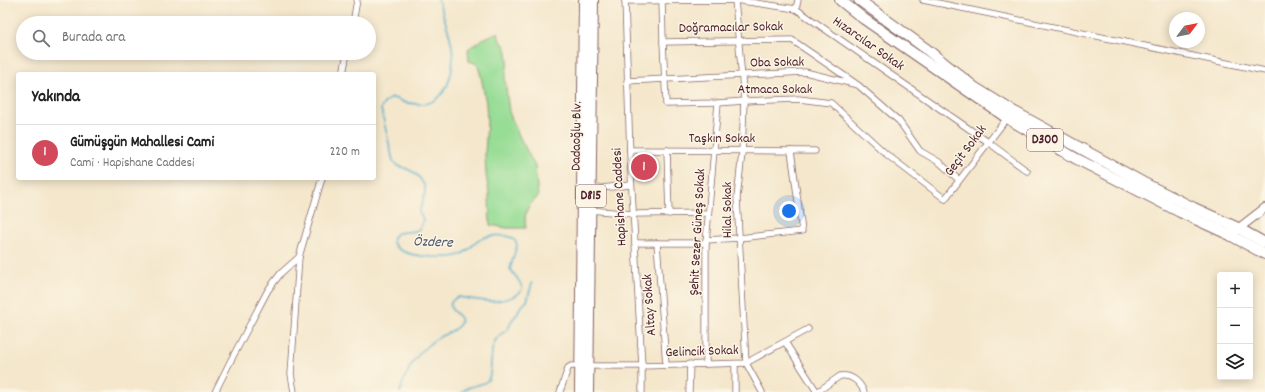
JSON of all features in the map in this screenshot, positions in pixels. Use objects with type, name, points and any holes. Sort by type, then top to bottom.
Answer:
[{"type":"highway","name":"Dadaoğlu Blv.","points":[[584,0],[584,366],[588,392]]},
{"type":"highway","name":"Dadaoğlu Blv.","points":[[580,392],[584,366],[591,189],[593,0]]},
{"type":"highway","points":[[832,0],[853,14],[864,19]]},
{"type":"highway","name":"D300","points":[[840,0],[864,19],[1007,118],[1082,161],[1180,212],[1265,243]]},
{"type":"highway","name":"D300","points":[[860,1],[974,87],[1011,110],[1142,182],[1194,208],[1234,232],[1265,254]]},
{"type":"street","points":[[354,16],[357,0]]},
{"type":"street","name":"Hızarcılar Sokak","points":[[625,0],[735,0],[796,9],[988,142],[1027,171]]},
{"type":"street","name":"Hapishane Caddesi","points":[[625,0],[630,150],[642,366],[642,392]]},
{"type":"street","points":[[662,0],[664,80]]},
{"type":"street","name":"Hilal Sokak","points":[[735,0],[744,101],[742,150],[737,198],[746,363],[762,392]]},
{"type":"street","points":[[796,9],[798,0]]},
{"type":"street","points":[[923,0],[1265,71]]},
{"type":"street","name":"Doğramacılar Sokak","points":[[663,42],[792,40],[858,86]]},
{"type":"street","points":[[343,72],[346,60]]},
{"type":"street","name":"Oba Sokak","points":[[628,82],[805,72],[858,86],[899,121],[920,151],[939,162],[959,180]]},
{"type":"street","name":"Atmaca Sokak","points":[[664,80],[666,104],[799,99],[831,103],[886,154],[945,199]]},
{"type":"street","name":"Şehit Sezer Güneş Sokak","points":[[706,364],[706,242],[718,103]]},
{"type":"street","name":"Geçit Sokak","points":[[945,199],[1007,118]]},
{"type":"street","name":"Taşkın Sokak","points":[[630,150],[815,151]]},
{"type":"street","points":[[667,150],[670,214]]},
{"type":"street","points":[[635,243],[706,242],[802,231],[791,151]]},
{"type":"street","points":[[294,392],[291,374],[299,257],[321,180]]},
{"type":"street","points":[[591,189],[632,185]]},
{"type":"street","points":[[1234,232],[1265,208]]},
{"type":"street","points":[[590,210],[633,214],[708,213]]},
{"type":"street","name":"Altay Sokak","points":[[657,243],[666,365]]},
{"type":"street","points":[[215,392],[268,290],[281,273],[299,257]]},
{"type":"street","name":"Gelincik Sokak","points":[[584,366],[746,363],[808,330]]},
{"type":"street","points":[[785,342],[817,392],[840,376],[844,375],[853,378],[864,392]]},
{"type":"street","points":[[690,364],[690,392]]},
{"type":"street","points":[[735,364],[735,392]]},
{"type":"street","points":[[560,392],[568,368],[571,366],[584,366]]},
{"type":"green space","points":[[498,32],[499,39],[505,46],[507,52],[508,61],[505,79],[509,112],[520,138],[535,166],[538,197],[531,203],[527,211],[525,219],[526,228],[507,228],[490,225],[489,193],[485,154],[487,122],[486,103],[478,66],[469,61],[468,49],[481,40]]},
{"type":"waterway","name":"Özdere","points":[[400,392],[409,369],[418,355],[436,339],[456,328],[461,322],[459,316],[451,308],[451,302],[454,299],[459,297],[482,301],[507,299],[519,293],[522,288],[519,281],[510,269],[517,245],[510,237],[485,237],[477,241],[462,254],[450,257],[418,256],[399,249],[394,244],[393,237],[397,233],[416,231],[420,228],[423,219],[419,212],[425,190],[423,183],[416,174],[393,161],[381,109],[385,102],[392,98],[403,102],[419,104],[429,103],[437,99],[448,84],[452,66],[452,47],[448,29],[438,0]]},
{"type":"waterway","points":[[462,392],[467,388],[484,383],[488,380],[490,375],[492,350],[495,341],[508,329],[519,309],[527,301],[532,283]]},
{"type":"place","name":"Gümüşgün Mahallesi Cami","points":[[644,167]]}]
